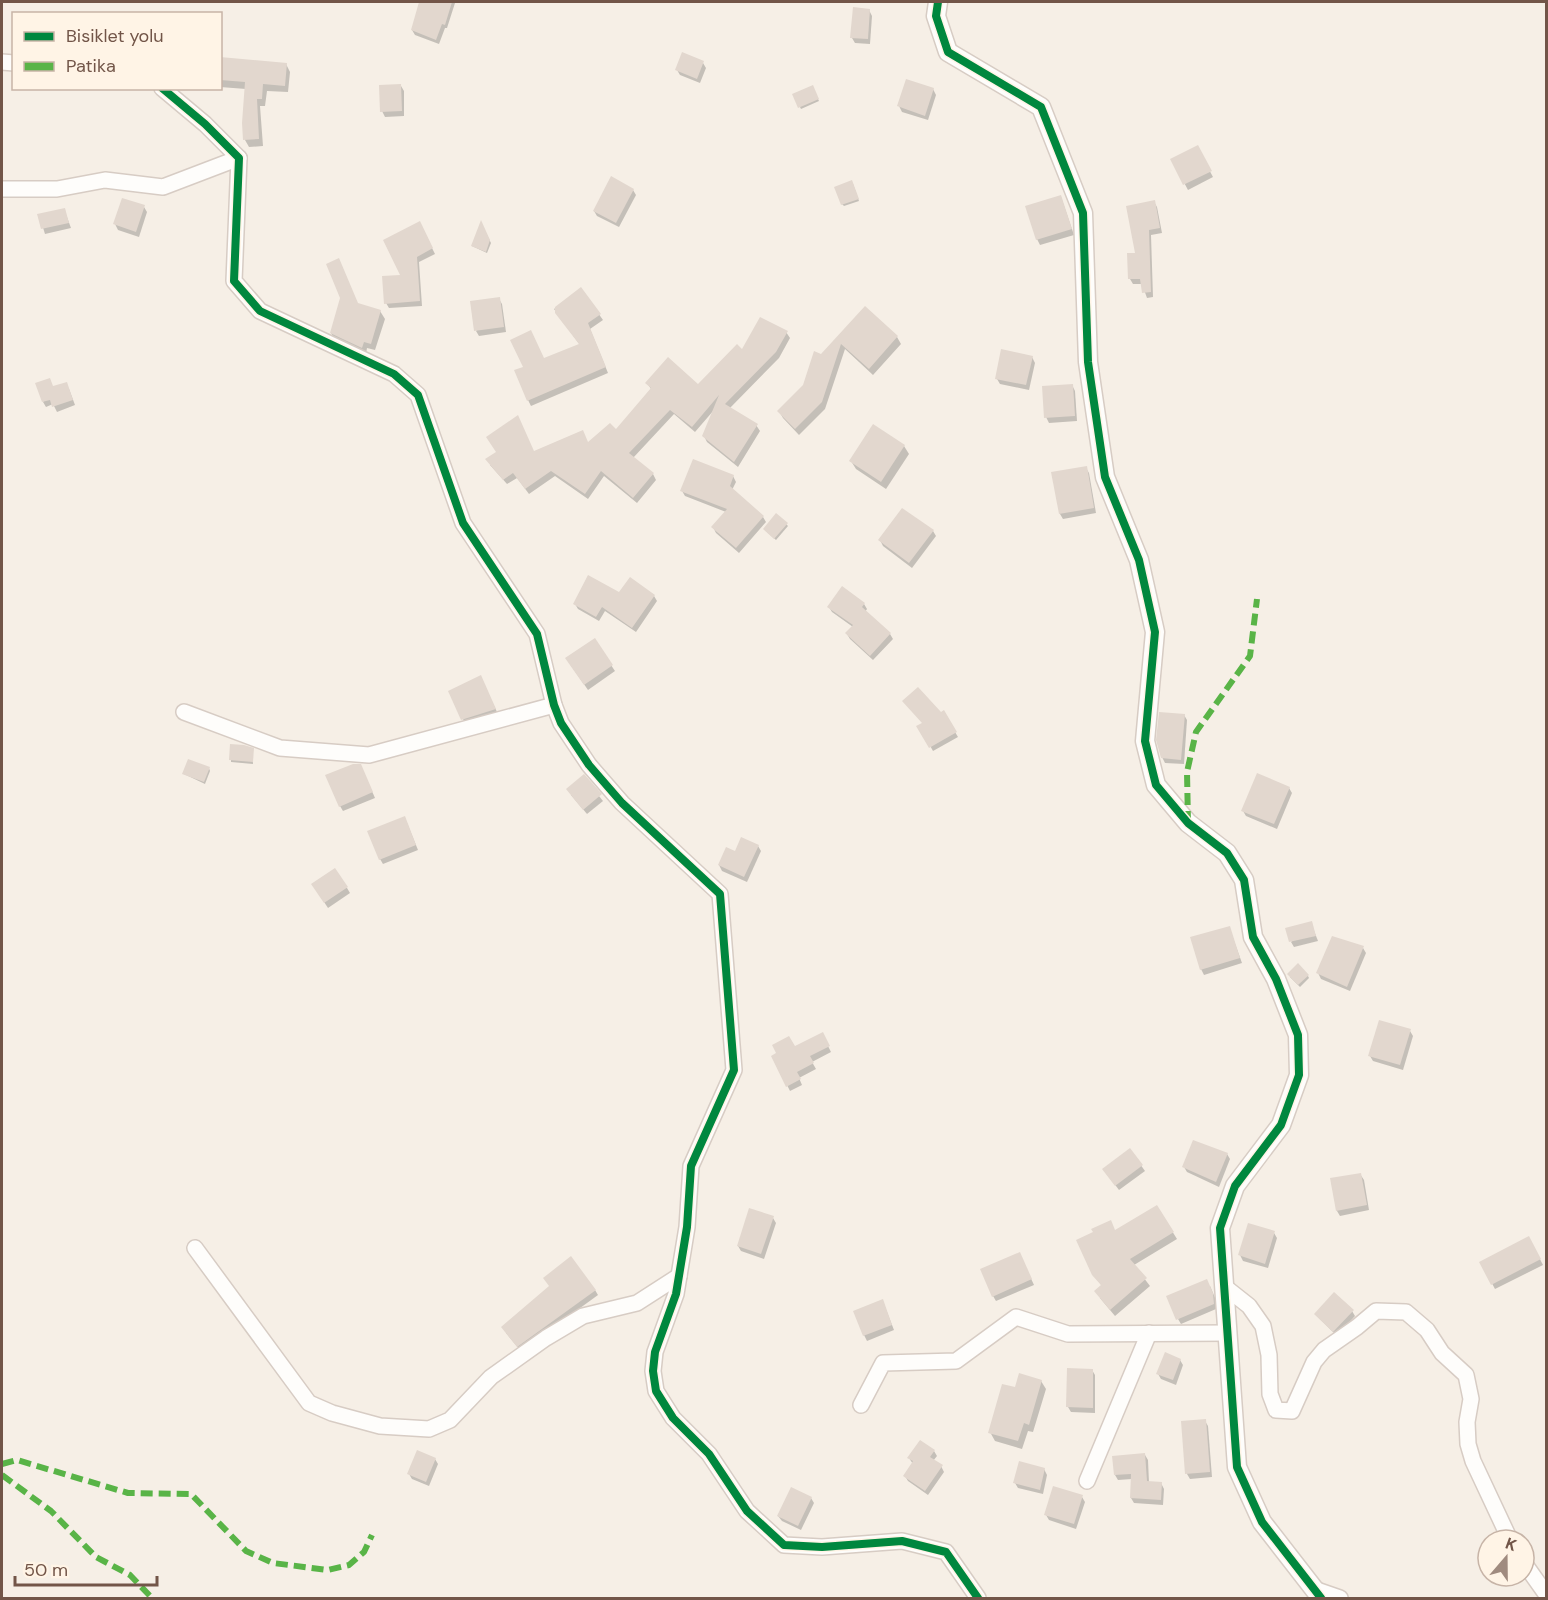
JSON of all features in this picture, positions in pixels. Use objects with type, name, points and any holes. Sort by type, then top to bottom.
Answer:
[{"type":"street","points":[[938,2],[936,16],[948,52],[1041,107],[1083,213],[1088,362],[1105,477],[1139,560],[1155,632],[1145,741],[1156,785],[1188,823],[1227,853],[1244,880],[1253,938],[1276,979],[1298,1035],[1299,1075],[1281,1125],[1235,1186],[1220,1228],[1237,1467],[1262,1522],[1317,1594],[1340,1599]]},
{"type":"street","points":[[164,90],[205,124],[239,158],[234,281],[260,311],[394,374],[418,394],[462,523],[537,634],[554,705],[561,723],[589,765],[622,803],[720,894],[734,1070],[692,1166],[687,1227],[676,1294],[655,1352],[653,1371],[656,1391],[673,1418],[709,1454],[747,1511],[784,1545],[822,1547],[902,1541],[946,1552],[978,1599]]},
{"type":"street","points":[[2,189],[57,189],[105,180],[163,187],[239,158]]},
{"type":"street","points":[[184,712],[280,748],[369,755],[554,705]]},
{"type":"street","points":[[195,1248],[309,1403],[332,1413],[380,1426],[429,1429],[450,1420],[491,1377],[555,1333],[583,1316],[637,1303],[679,1276]]},
{"type":"street","points":[[1225,1287],[1249,1306],[1263,1326],[1269,1355],[1270,1394],[1276,1410],[1292,1411],[1314,1362],[1324,1350],[1376,1311],[1406,1312],[1427,1330],[1443,1353],[1466,1375],[1471,1399],[1467,1422],[1468,1444],[1473,1461],[1505,1528]]},
{"type":"street","points":[[861,1405],[883,1363],[956,1361],[1016,1317],[1068,1334],[1228,1333]]},
{"type":"street","points":[[1087,1481],[1149,1333]]},
{"type":"street","points":[[1536,1580],[1546,1594]]},
{"type":"building","points":[[419,2],[452,2],[445,25],[442,24],[436,40],[411,30]]},
{"type":"building","points":[[853,7],[870,9],[868,39],[850,38]]},
{"type":"building","points":[[682,52],[704,61],[697,79],[675,70]]},
{"type":"building","points":[[222,57],[287,63],[285,86],[263,84],[262,99],[257,99],[259,139],[243,140],[245,82],[222,80]]},
{"type":"building","points":[[906,79],[934,88],[925,116],[897,106]]},
{"type":"building","points":[[401,84],[402,111],[380,112],[379,85]]},
{"type":"building","points":[[813,85],[819,99],[798,108],[792,94]]},
{"type":"building","points":[[1198,145],[1212,171],[1183,185],[1170,159]]},
{"type":"building","points":[[611,176],[634,189],[616,223],[593,211]]},
{"type":"building","points":[[852,180],[859,199],[841,205],[834,187]]},
{"type":"building","points":[[1061,195],[1072,229],[1036,240],[1025,206]]},
{"type":"building","points":[[122,198],[145,205],[136,232],[113,224]]},
{"type":"building","points":[[1155,200],[1160,228],[1149,230],[1151,292],[1142,293],[1140,279],[1128,279],[1127,253],[1135,253],[1126,206]]},
{"type":"building","points":[[65,208],[69,223],[41,229],[37,214]]},
{"type":"building","points":[[481,220],[490,240],[486,252],[471,246]]},
{"type":"building","points":[[420,221],[433,248],[417,257],[420,301],[384,304],[382,276],[400,275],[383,240]]},
{"type":"building","points":[[339,258],[358,303],[381,310],[371,344],[364,342],[362,348],[330,333],[340,298],[326,264]]},
{"type":"building","points":[[581,287],[601,314],[588,323],[606,367],[527,401],[514,370],[523,367],[510,340],[531,330],[544,358],[579,344],[555,313],[555,307]]},
{"type":"building","points":[[500,297],[504,327],[474,331],[470,301]]},
{"type":"building","points":[[865,306],[898,336],[869,369],[841,344],[822,402],[795,429],[777,411],[803,385],[814,351],[821,354]]},
{"type":"building","points":[[760,317],[788,331],[776,352],[725,404],[758,424],[734,462],[702,436],[719,395],[692,427],[670,410],[629,453],[654,473],[633,498],[601,471],[585,494],[551,471],[525,489],[513,473],[503,480],[485,459],[496,452],[486,437],[518,415],[534,451],[583,430],[588,442],[610,423],[616,429],[651,388],[645,383],[668,357],[698,384],[737,344],[742,349]]},
{"type":"building","points":[[1001,349],[1033,356],[1026,385],[995,379]]},
{"type":"building","points":[[50,378],[53,386],[67,382],[73,400],[52,407],[50,400],[42,402],[35,383]]},
{"type":"building","points":[[1073,384],[1075,416],[1044,418],[1042,386]]},
{"type":"building","points":[[873,424],[905,445],[881,482],[849,461]]},
{"type":"building","points":[[693,459],[734,475],[730,486],[764,516],[736,548],[711,527],[727,509],[680,491]]},
{"type":"building","points":[[1087,466],[1094,508],[1059,514],[1051,472]]},
{"type":"building","points":[[902,508],[934,530],[909,563],[878,540]]},
{"type":"building","points":[[776,513],[788,523],[774,539],[763,529]]},
{"type":"building","points":[[588,575],[619,592],[630,577],[655,595],[632,628],[602,607],[596,617],[573,604]]},
{"type":"building","points":[[842,586],[865,603],[862,607],[891,633],[870,656],[845,633],[853,625],[827,607]]},
{"type":"building","points":[[595,638],[613,665],[584,685],[565,658]]},
{"type":"building","points":[[481,675],[496,709],[461,720],[448,691]]},
{"type":"building","points":[[918,687],[941,712],[944,710],[957,732],[929,748],[916,726],[922,723],[902,701]]},
{"type":"building","points":[[1159,712],[1185,714],[1181,760],[1161,758],[1156,740]]},
{"type":"building","points":[[230,744],[254,748],[253,762],[229,760]]},
{"type":"building","points":[[188,759],[210,767],[204,782],[182,774]]},
{"type":"building","points":[[353,764],[361,764],[373,792],[339,807],[325,775]]},
{"type":"building","points":[[1257,773],[1290,787],[1274,824],[1241,811]]},
{"type":"building","points":[[584,774],[602,794],[583,810],[566,789]]},
{"type":"building","points":[[405,816],[416,845],[379,860],[367,831]]},
{"type":"building","points":[[741,837],[759,845],[744,877],[718,865],[726,847],[735,851]]},
{"type":"building","points":[[335,868],[348,887],[324,903],[311,884]]},
{"type":"building","points":[[1312,921],[1316,936],[1289,942],[1285,928]]},
{"type":"building","points":[[1230,926],[1240,958],[1200,970],[1190,937]]},
{"type":"building","points":[[1332,936],[1364,946],[1347,987],[1316,973]]},
{"type":"building","points":[[1298,963],[1309,975],[1298,985],[1287,974]]},
{"type":"building","points":[[1379,1020],[1411,1029],[1400,1065],[1368,1056]]},
{"type":"building","points":[[823,1032],[830,1046],[810,1056],[814,1063],[797,1072],[801,1079],[786,1087],[771,1056],[776,1053],[772,1045],[789,1036],[795,1046]]},
{"type":"building","points":[[1193,1140],[1228,1153],[1216,1182],[1182,1167]]},
{"type":"building","points":[[1130,1148],[1143,1165],[1115,1186],[1102,1169]]},
{"type":"building","points":[[1361,1173],[1367,1205],[1336,1211],[1330,1178]]},
{"type":"building","points":[[1157,1205],[1174,1232],[1130,1259],[1147,1278],[1110,1310],[1094,1291],[1101,1285],[1092,1275],[1076,1240],[1093,1232],[1091,1229],[1111,1220],[1115,1230]]},
{"type":"building","points":[[749,1208],[774,1216],[761,1254],[737,1246]]},
{"type":"building","points":[[1248,1223],[1275,1231],[1265,1264],[1238,1255]]},
{"type":"building","points":[[1529,1236],[1541,1259],[1491,1285],[1479,1262]]},
{"type":"building","points":[[1020,1252],[1032,1279],[992,1297],[980,1269]]},
{"type":"building","points":[[571,1256],[596,1290],[517,1347],[501,1327],[549,1286],[543,1278]]},
{"type":"building","points":[[1207,1279],[1213,1293],[1214,1304],[1176,1320],[1166,1296]]},
{"type":"building","points":[[1334,1292],[1354,1310],[1333,1332],[1314,1314]]},
{"type":"building","points":[[883,1299],[892,1325],[863,1336],[853,1311]]},
{"type":"building","points":[[1165,1352],[1181,1359],[1173,1380],[1156,1374]]},
{"type":"building","points":[[1067,1368],[1093,1369],[1093,1408],[1066,1407]]},
{"type":"building","points":[[1019,1373],[1042,1380],[1029,1425],[1024,1423],[1018,1441],[988,1433],[1002,1384],[1015,1387]]},
{"type":"building","points":[[1206,1419],[1210,1472],[1185,1474],[1181,1421]]},
{"type":"building","points":[[920,1440],[935,1450],[930,1457],[943,1465],[925,1491],[903,1476],[913,1461],[907,1458]]},
{"type":"building","points":[[417,1450],[436,1458],[426,1482],[407,1474]]},
{"type":"building","points":[[1145,1453],[1147,1481],[1162,1482],[1161,1500],[1130,1498],[1131,1474],[1114,1475],[1112,1456]]},
{"type":"building","points":[[1019,1461],[1045,1468],[1040,1490],[1013,1483]]},
{"type":"building","points":[[1053,1486],[1083,1495],[1074,1524],[1044,1515]]},
{"type":"building","points":[[791,1487],[812,1497],[798,1526],[777,1516]]},
{"type":"marked path","points":[[1188,823],[1187,772],[1196,732],[1250,656],[1257,599]]},
{"type":"marked path","points":[[2,1464],[17,1460],[128,1493],[191,1494],[246,1551],[273,1563],[328,1570],[349,1565],[364,1552],[372,1535]]},
{"type":"marked path","points":[[2,1475],[51,1511],[96,1557],[130,1575],[152,1598]]},
{"type":"cycle path","points":[[938,2],[936,16],[948,52],[1041,107],[1083,213],[1088,362],[1105,477],[1139,560],[1155,632],[1145,741],[1156,785],[1188,823],[1227,853],[1244,880],[1253,937],[1276,979],[1298,1035],[1299,1075],[1281,1125],[1235,1186],[1220,1228],[1237,1467],[1262,1522],[1321,1598]]},
{"type":"cycle path","points":[[164,90],[205,124],[239,158],[234,281],[260,311],[394,374],[418,395],[463,523],[537,634],[554,705],[561,723],[589,765],[622,803],[720,894],[734,1070],[691,1166],[687,1227],[676,1294],[655,1352],[653,1371],[656,1391],[673,1418],[709,1454],[747,1511],[784,1545],[822,1547],[902,1541],[946,1552],[978,1598]]}]
